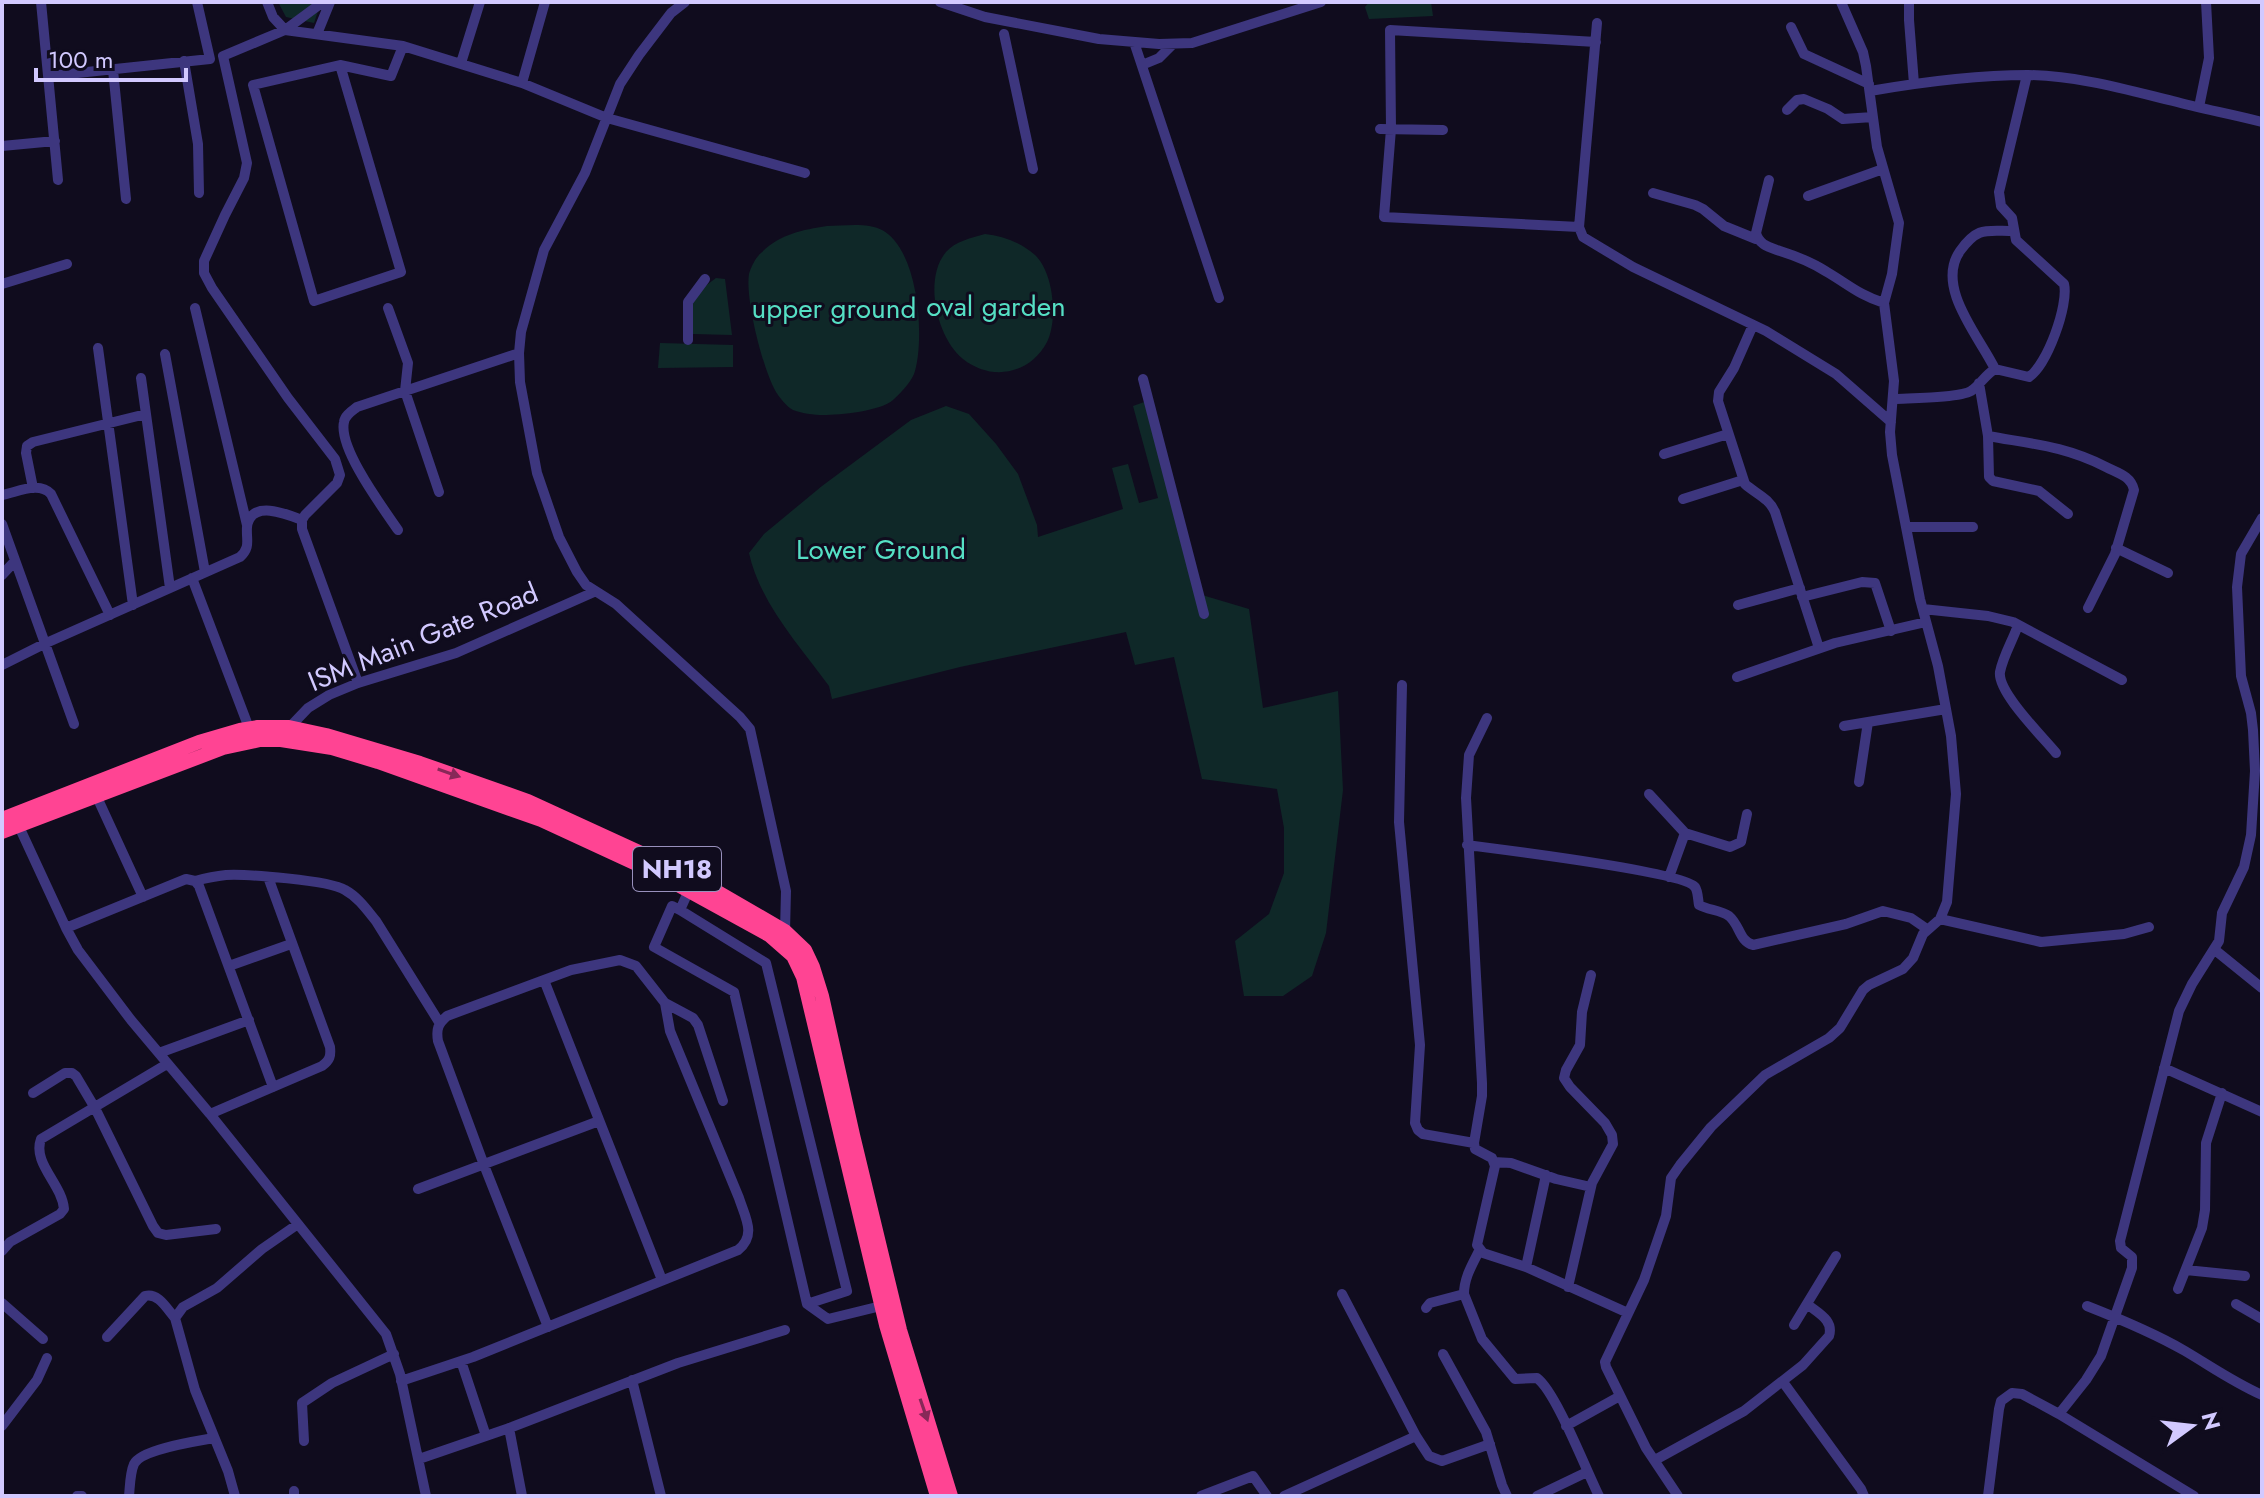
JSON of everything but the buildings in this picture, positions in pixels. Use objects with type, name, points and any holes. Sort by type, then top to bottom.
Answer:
[{"type":"highway","name":"NH18","points":[[2,832],[12,820],[199,742],[249,728],[289,727],[420,763],[528,801],[685,873],[785,931],[805,950],[822,996],[886,1276],[911,1370],[951,1496]]},
{"type":"highway","name":"NH18","points":[[12,820],[96,795],[223,748],[260,740],[281,740],[355,754],[511,808],[602,846],[689,890],[783,945],[798,965],[817,1031],[881,1306],[937,1496]]},
{"type":"street","points":[[41,2],[58,180]]},
{"type":"street","points":[[49,76],[210,59],[197,2]]},
{"type":"street","points":[[267,2],[273,17],[285,30],[403,46],[522,83],[607,118],[805,173]]},
{"type":"street","points":[[323,2],[285,30],[223,56],[247,163],[244,178],[204,261],[204,267],[212,288],[288,398],[335,459],[340,475],[337,483],[302,520],[358,683]]},
{"type":"street","points":[[317,34],[330,2]]},
{"type":"street","points":[[461,63],[480,2]]},
{"type":"street","points":[[522,83],[545,2]]},
{"type":"street","points":[[685,2],[671,13],[620,84],[585,173],[544,250],[527,306],[519,353],[520,382],[537,473],[559,537],[577,572],[594,592],[616,604],[750,729],[786,891],[785,931]]},
{"type":"street","points":[[940,2],[985,17],[1099,39],[1173,44],[1192,43],[1321,2]]},
{"type":"street","points":[[1678,1496],[1620,1396],[1605,1362],[1644,1280],[1666,1216],[1669,1185],[1680,1165],[1711,1127],[1765,1075],[1829,1038],[1840,1028],[1863,990],[1903,969],[1913,958],[1927,929],[1940,919],[1947,902],[1956,794],[1951,736],[1892,455],[1894,369],[1884,303],[1892,274],[1899,223],[1877,147],[1863,52],[1841,2]]},
{"type":"street","points":[[1909,2],[1914,84]]},
{"type":"street","points":[[2199,107],[2209,58],[2206,2]]},
{"type":"street","points":[[1597,23],[1579,227],[1583,237],[1633,267],[1753,325],[1836,374],[1891,422]]},
{"type":"street","points":[[1791,27],[1804,54],[1870,88],[2027,75],[2084,80],[2262,122]]},
{"type":"street","points":[[1579,227],[1384,217],[1390,30],[1596,42]]},
{"type":"street","points":[[1004,34],[1033,169]]},
{"type":"street","points":[[1134,42],[1219,298]]},
{"type":"street","points":[[1142,65],[1159,58],[1173,44]]},
{"type":"street","points":[[340,65],[401,272],[314,301],[253,85],[340,65],[391,76],[403,46]]},
{"type":"street","points":[[184,61],[198,144],[199,193]]},
{"type":"street","points":[[113,70],[126,199]]},
{"type":"street","points":[[2014,231],[1974,234],[1958,254],[1952,272],[1954,296],[1995,369],[2029,377],[2047,355],[2065,301],[2064,284],[2016,240],[2014,231],[2010,215],[2001,206],[1999,192],[2027,75]]},
{"type":"street","points":[[1787,110],[1797,100],[1804,99],[1843,119],[1873,117]]},
{"type":"street","points":[[1385,129],[1443,130]]},
{"type":"street","points":[[2,146],[55,141]]},
{"type":"street","points":[[1808,196],[1883,169]]},
{"type":"street","points":[[1756,239],[1769,180]]},
{"type":"street","points":[[1653,193],[1695,205],[1724,226],[1792,255],[1828,273],[1863,296],[1884,303]]},
{"type":"street","points":[[2,284],[67,264]]},
{"type":"street","points":[[688,340],[688,302],[705,279]]},
{"type":"street","points":[[2,665],[246,552],[249,544],[247,525],[195,308]]},
{"type":"street","points":[[388,308],[408,363],[405,391],[439,492]]},
{"type":"street","points":[[1753,325],[1734,368],[1719,392],[1719,409],[1743,480],[1773,507],[1819,648]]},
{"type":"street","points":[[98,348],[133,605]]},
{"type":"street","points":[[398,530],[355,464],[344,422],[347,415],[357,407],[519,353]]},
{"type":"street","points":[[165,354],[205,572]]},
{"type":"street","points":[[1894,399],[1964,394],[1995,369]]},
{"type":"street","points":[[141,378],[170,588]]},
{"type":"street","points":[[1143,379],[1204,614]]},
{"type":"street","points":[[1979,383],[1988,436],[1989,477],[1993,481],[2039,491],[2068,514]]},
{"type":"street","points":[[33,488],[26,453],[27,446],[33,442],[146,414]]},
{"type":"street","points":[[1664,454],[1728,434]]},
{"type":"street","points":[[1988,436],[2081,454],[2127,477],[2134,490],[2116,548],[2088,608]]},
{"type":"street","points":[[1683,499],[1743,480]]},
{"type":"street","points":[[2,495],[33,488],[46,489],[51,494],[110,615]]},
{"type":"street","points":[[247,525],[259,512],[270,510],[302,520]]},
{"type":"street","points":[[2059,1414],[2094,1369],[2105,1348],[2133,1260],[2121,1248],[2120,1241],[2179,1011],[2192,984],[2215,950],[2222,913],[2244,867],[2251,835],[2255,771],[2251,713],[2241,676],[2237,587],[2241,554],[2262,518]]},
{"type":"street","points":[[2,524],[74,724]]},
{"type":"street","points":[[1906,527],[1973,527]]},
{"type":"street","points":[[2116,548],[2168,573]]},
{"type":"street","points":[[2,575],[15,561]]},
{"type":"street","points":[[192,578],[249,728]]},
{"type":"street","points":[[1738,605],[1862,582],[1875,583],[1891,631]]},
{"type":"street","name":"ISM Main Gate Road","points":[[281,740],[289,727],[318,700],[358,683],[456,653],[594,592]]},
{"type":"street","points":[[1923,609],[1988,616],[2018,625],[2122,680]]},
{"type":"street","points":[[1737,677],[1819,648],[1926,622]]},
{"type":"street","points":[[2018,625],[2000,671],[2000,680],[2003,688],[2056,753]]},
{"type":"street","points":[[1402,685],[1399,822],[1420,1045],[1415,1123],[1423,1134],[1474,1143]]},
{"type":"street","points":[[1844,726],[1946,709]]},
{"type":"street","points":[[1487,718],[1469,755],[1467,845],[1479,997],[1482,1083],[1474,1143],[1478,1152],[1492,1158],[1495,1170],[1477,1245],[1479,1251],[1466,1280],[1464,1294],[1482,1339],[1515,1379],[1537,1378],[1542,1382],[1599,1496]]},
{"type":"street","points":[[1859,782],[1868,722]]},
{"type":"street","points":[[1649,794],[1685,833],[1705,841],[1734,846],[1741,842],[1747,814]]},
{"type":"street","points":[[96,795],[143,897]]},
{"type":"street","points":[[12,820],[78,950],[386,1334],[401,1381],[426,1496]]},
{"type":"street","points":[[1669,877],[1685,833]]},
{"type":"street","points":[[1467,845],[1630,869],[1691,883],[1699,905],[1731,917],[1748,944],[1753,945],[1816,932],[1883,911],[1911,918],[1927,929]]},
{"type":"street","points":[[66,928],[186,879],[195,881],[230,875],[337,886],[358,900],[376,921],[439,1022]]},
{"type":"street","points":[[210,1114],[322,1066],[331,1055],[268,877]]},
{"type":"street","points":[[195,881],[273,1087]]},
{"type":"street","points":[[680,910],[689,890]]},
{"type":"street","points":[[807,1304],[847,1291],[766,963],[672,906],[654,947],[734,992],[807,1304],[828,1319],[881,1306]]},
{"type":"street","points":[[1940,919],[2041,942],[2124,934],[2149,927]]},
{"type":"street","points":[[229,966],[291,944]]},
{"type":"street","points":[[2215,950],[2262,988]]},
{"type":"street","points":[[548,1327],[438,1041],[436,1031],[439,1022],[447,1016],[571,970],[620,960],[636,966],[665,1003],[693,1018],[723,1101]]},
{"type":"street","points":[[1568,1287],[1591,1187],[1612,1150],[1612,1135],[1605,1123],[1564,1078],[1580,1045],[1582,1012],[1591,975]]},
{"type":"street","points":[[544,980],[662,1280]]},
{"type":"street","points":[[401,1381],[548,1327],[738,1250],[746,1243],[749,1236],[739,1198],[670,1031],[665,1003]]},
{"type":"street","points":[[159,1053],[249,1020]]},
{"type":"street","points":[[2,1251],[10,1242],[64,1209],[62,1197],[39,1155],[41,1139],[167,1064]]},
{"type":"street","points":[[2164,1068],[2262,1112]]},
{"type":"street","points":[[33,1093],[65,1073],[72,1073],[95,1108],[158,1233],[166,1235],[216,1229]]},
{"type":"street","points":[[2178,1289],[2204,1219],[2206,1143],[2222,1093]]},
{"type":"street","points":[[418,1189],[599,1121]]},
{"type":"street","points":[[1494,1162],[1511,1163],[1591,1187]]},
{"type":"street","points":[[1526,1267],[1546,1175]]},
{"type":"street","points":[[175,1318],[183,1307],[217,1288],[262,1249],[298,1224]]},
{"type":"street","points":[[1479,1251],[1526,1267],[1628,1313]]},
{"type":"street","points":[[1794,1325],[1836,1256]]},
{"type":"street","points":[[2186,1270],[2245,1276]]},
{"type":"street","points":[[107,1337],[145,1296],[151,1294],[175,1318],[195,1390],[235,1496]]},
{"type":"street","points":[[1342,1294],[1429,1456],[1442,1461],[1490,1444]]},
{"type":"street","points":[[1426,1308],[1430,1303],[1464,1294]]},
{"type":"street","points":[[2,1303],[43,1339]]},
{"type":"street","points":[[1655,1460],[1744,1411],[1803,1365],[1831,1330],[1828,1321],[1807,1304]]},
{"type":"street","points":[[2236,1304],[2262,1319]]},
{"type":"street","points":[[2087,1306],[2185,1351],[2231,1381],[2262,1395]]},
{"type":"street","points":[[419,1459],[678,1363],[785,1330]]},
{"type":"street","points":[[304,1441],[302,1403],[332,1383],[394,1354]]},
{"type":"street","points":[[1443,1354],[1478,1415],[1507,1496]]},
{"type":"street","points":[[2,1426],[37,1380],[47,1358]]},
{"type":"street","points":[[461,1361],[486,1436]]},
{"type":"street","points":[[632,1380],[661,1496]]},
{"type":"street","points":[[1783,1382],[1864,1496]]},
{"type":"street","points":[[1988,1496],[2001,1401],[2012,1393],[2022,1394],[2059,1414],[2194,1496]]},
{"type":"street","points":[[1566,1426],[1620,1396]]},
{"type":"street","points":[[509,1428],[522,1496]]},
{"type":"street","points":[[1284,1496],[1416,1436]]},
{"type":"street","points":[[129,1496],[137,1459],[153,1452],[214,1438]]},
{"type":"street","points":[[1537,1496],[1587,1472]]},
{"type":"street","points":[[1201,1496],[1253,1476],[1267,1496]]},
{"type":"green space","points":[[278,2],[321,2],[314,23],[286,17]]},
{"type":"green space","points":[[1369,2],[1431,2],[1433,16],[1369,19],[1365,7]]},
{"type":"green space","name":"upper ground","points":[[827,226],[869,226],[882,230],[894,240],[911,273],[919,336],[914,375],[893,400],[870,410],[820,415],[793,410],[776,392],[756,334],[748,285],[752,265],[776,241]]},
{"type":"green space","name":"oval garden","points":[[985,234],[1011,240],[1029,250],[1041,263],[1050,285],[1053,310],[1047,342],[1031,361],[1010,371],[986,371],[963,359],[946,337],[936,308],[935,277],[946,252],[959,243]]},
{"type":"green space","points":[[716,278],[725,279],[732,335],[693,334],[692,296]]},
{"type":"green space","points":[[660,343],[733,345],[733,367],[658,368]]},
{"type":"green space","name":"Lower Ground","points":[[1147,401],[1202,595],[1249,609],[1263,708],[1338,691],[1343,790],[1326,933],[1312,976],[1283,996],[1244,996],[1235,941],[1269,914],[1284,873],[1284,828],[1277,789],[1202,779],[1174,657],[1135,665],[1126,632],[960,667],[832,699],[829,686],[771,606],[749,553],[764,534],[822,486],[911,420],[946,406],[969,414],[1018,474],[1037,525],[1038,537],[1123,509],[1112,468],[1128,464],[1139,503],[1158,498],[1133,406]]}]
